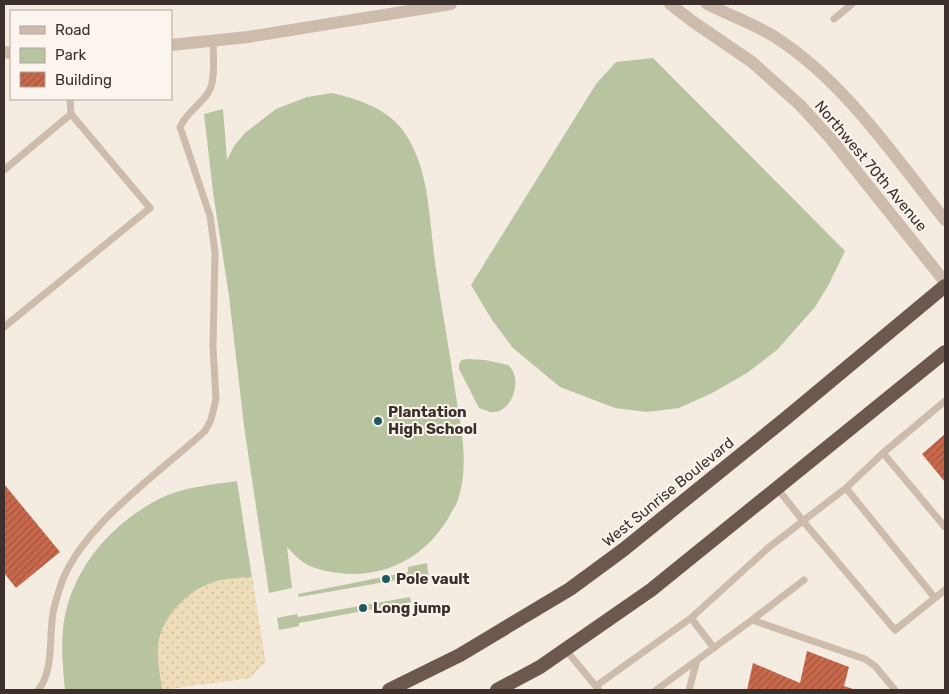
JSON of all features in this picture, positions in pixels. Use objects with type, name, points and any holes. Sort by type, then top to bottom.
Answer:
[{"type":"highway","name":"West Sunrise Boulevard","points":[[389,690],[460,655],[570,589],[785,420],[945,286]]},
{"type":"highway","points":[[497,690],[540,667],[651,590],[945,352]]},
{"type":"street","points":[[172,45],[248,37],[451,4]]},
{"type":"street","name":"Northwest 70th Avenue","points":[[670,4],[752,62],[800,105],[831,139],[945,282]]},
{"type":"street","name":"Northwest 70th Avenue","points":[[707,4],[774,37],[826,78],[850,102],[945,220]]},
{"type":"lane","points":[[834,19],[852,4]]},
{"type":"lane","points":[[38,690],[42,686],[48,669],[52,621],[57,598],[62,581],[76,554],[105,520],[205,431],[214,412],[216,391],[213,347],[216,274],[213,236],[210,216],[180,131],[182,122],[205,97],[211,87],[213,41]]},
{"type":"lane","points":[[4,327],[150,208],[71,114],[70,100]]},
{"type":"lane","points":[[4,170],[71,114]]},
{"type":"lane","points":[[565,649],[597,688],[691,618],[768,548],[846,488],[883,453],[945,401]]},
{"type":"lane","points":[[883,453],[945,527]]},
{"type":"lane","points":[[777,488],[895,630],[945,590]]},
{"type":"lane","points":[[846,488],[935,598]]},
{"type":"lane","points":[[656,690],[804,580]]},
{"type":"lane","points":[[691,618],[714,648]]},
{"type":"lane","points":[[752,620],[865,659],[875,666],[895,690]]},
{"type":"lane","points":[[689,690],[698,660]]},
{"type":"green space","points":[[653,58],[845,251],[815,307],[777,350],[747,373],[712,393],[679,408],[647,412],[615,408],[560,387],[513,348],[492,320],[471,285],[596,84],[616,62]]},
{"type":"green space","points":[[332,93],[370,105],[387,115],[404,132],[413,147],[419,163],[426,192],[462,433],[464,459],[462,484],[457,503],[442,528],[419,552],[405,561],[390,568],[374,572],[357,574],[335,573],[311,567],[299,559],[287,547],[292,588],[269,593],[244,426],[229,296],[213,192],[204,114],[223,109],[227,160],[234,146],[245,133],[276,109],[307,97]]},
{"type":"green space","points":[[462,360],[485,360],[508,365],[513,371],[515,386],[510,402],[504,408],[490,412],[479,408],[459,369],[459,364]]},
{"type":"green space","points":[[237,481],[265,662],[249,678],[156,690],[65,690],[62,645],[67,608],[83,570],[95,552],[124,522],[159,499],[187,489]]},
{"type":"green space","name":"Pole vault","points":[[427,563],[429,581],[410,582],[408,578],[299,597],[298,594],[408,572],[408,567]]},
{"type":"green space","name":"Long jump","points":[[410,597],[411,602],[299,623],[299,626],[279,630],[277,618],[297,614],[298,617]]},
{"type":"sand","points":[[252,577],[265,662],[249,678],[162,690],[158,649],[163,627],[172,612],[191,593],[206,585],[223,580]]},
{"type":"building","points":[[945,434],[945,482],[922,454]]},
{"type":"building","points":[[4,484],[60,552],[16,588],[4,573]]},
{"type":"building","points":[[807,651],[849,667],[844,686],[856,690],[747,690],[753,663],[800,683]]},
{"type":"place","name":"Plantation High School","points":[[378,421]]},
{"type":"place","name":"Pole vault","points":[[386,579]]},
{"type":"place","name":"Long jump","points":[[363,608]]}]
